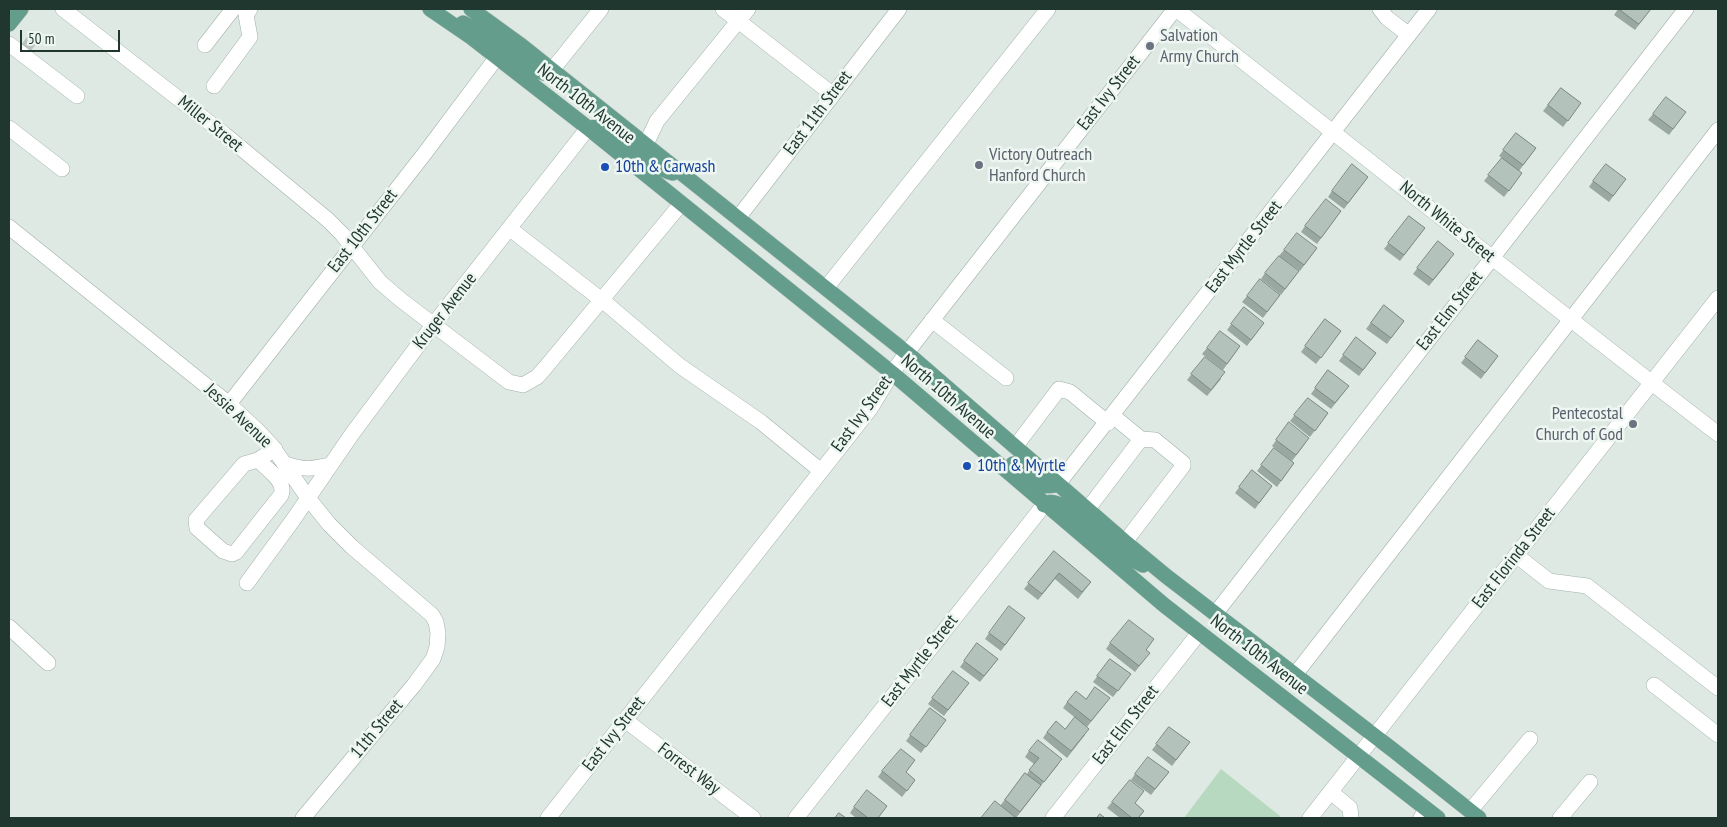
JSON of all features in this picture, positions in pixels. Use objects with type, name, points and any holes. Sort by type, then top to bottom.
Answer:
[{"type":"main road","points":[[9,24],[21,9]]},
{"type":"main road","name":"North 10th Avenue","points":[[471,9],[646,144],[907,353],[1124,542],[1166,576],[1474,815]]},
{"type":"main road","points":[[434,12],[482,32],[534,70],[544,73],[552,70]]},
{"type":"main road","name":"North 10th Avenue","points":[[434,12],[497,57],[588,128],[892,373],[1142,587],[1359,757],[1428,815]]},
{"type":"main road","points":[[588,128],[599,127],[608,129],[654,165],[668,172],[685,175]]},
{"type":"main road","points":[[965,436],[990,446],[1038,484],[1045,487],[1058,484]]},
{"type":"main road","points":[[1044,505],[1048,502],[1054,502],[1061,505],[1118,552],[1166,576]]},
{"type":"street","name":"Miller Street","points":[[63,9],[224,134],[328,220],[380,282],[509,382],[524,385],[537,377],[601,300]]},
{"type":"street","points":[[205,45],[234,9]]},
{"type":"street","points":[[214,86],[250,38],[246,16],[250,9]]},
{"type":"street","points":[[552,70],[601,9]]},
{"type":"street","points":[[723,9],[832,94]]},
{"type":"street","points":[[646,144],[657,121],[748,9]]},
{"type":"street","name":"East 11th Street","points":[[738,218],[899,9]]},
{"type":"street","points":[[826,288],[1048,9]]},
{"type":"street","name":"North White Street","points":[[1176,9],[1718,434]]},
{"type":"street","name":"East Ivy Street","points":[[548,818],[870,409],[892,373],[932,320],[1176,9]]},
{"type":"street","points":[[1380,9],[1387,18],[1409,35]]},
{"type":"street","name":"East Myrtle Street","points":[[1058,484],[1429,9]]},
{"type":"street","name":"East Elm Street","points":[[1215,614],[1686,9]]},
{"type":"street","points":[[19,45],[35,64],[77,96]]},
{"type":"street","points":[[19,45],[35,64]]},
{"type":"street","name":"East 10th Street","points":[[229,404],[431,146],[497,57]]},
{"type":"street","points":[[9,128],[62,169]]},
{"type":"street","name":"Kruger Avenue","points":[[247,582],[434,324],[588,128]]},
{"type":"street","points":[[1294,676],[1718,130]]},
{"type":"street","points":[[601,300],[681,204]]},
{"type":"street","name":"Jessie Avenue","points":[[9,227],[229,404],[257,430],[275,449],[328,524],[352,547],[432,615],[436,622],[438,633]]},
{"type":"street","points":[[510,228],[680,366],[761,422],[821,471]]},
{"type":"street","name":"East Florinda Street","points":[[1310,818],[1718,298]]},
{"type":"street","points":[[932,320],[1006,378]]},
{"type":"street","points":[[1015,447],[1059,389],[1070,392],[1140,439],[1154,440],[1183,462],[1184,466],[1124,542]]},
{"type":"street","points":[[1087,510],[1140,439]]},
{"type":"street","points":[[258,460],[282,484],[284,490],[242,545],[232,554],[223,551],[197,528],[196,520],[244,464],[258,460],[275,449]]},
{"type":"street","points":[[286,464],[301,469],[313,469],[330,465]]},
{"type":"street","name":"East Myrtle Street","points":[[796,818],[1044,505]]},
{"type":"street","points":[[1516,555],[1549,581],[1588,586],[1718,688]]},
{"type":"street","points":[[9,627],[48,664]]},
{"type":"street","name":"11th Street","points":[[303,818],[414,685],[433,659],[437,647],[438,633]]},
{"type":"street","name":"East Elm Street","points":[[1053,818],[1199,633]]},
{"type":"street","points":[[1654,685],[1718,735]]},
{"type":"street","name":"Forrest Way","points":[[625,720],[752,818]]},
{"type":"street","points":[[1474,815],[1530,739]]},
{"type":"street","points":[[1560,818],[1590,782]]},
{"type":"street","points":[[1331,792],[1350,808],[1351,818]]},
{"type":"green space","points":[[1221,769],[1280,816],[1279,818],[1184,818]]},
{"type":"building","points":[[1619,9],[1651,9],[1639,24]]},
{"type":"building","points":[[1561,88],[1581,103],[1568,121],[1548,105]]},
{"type":"building","points":[[1666,97],[1686,112],[1673,129],[1653,114]]},
{"type":"building","points":[[1516,133],[1536,148],[1523,165],[1503,150]]},
{"type":"building","points":[[1502,158],[1522,173],[1509,191],[1488,175]]},
{"type":"building","points":[[1352,164],[1368,177],[1348,203],[1332,191]]},
{"type":"building","points":[[1606,164],[1626,179],[1613,196],[1593,181]]},
{"type":"building","points":[[1326,199],[1341,211],[1321,238],[1305,226]]},
{"type":"building","points":[[1409,216],[1425,228],[1404,255],[1388,243]]},
{"type":"building","points":[[1297,233],[1317,248],[1304,265],[1284,250]]},
{"type":"building","points":[[1438,241],[1454,254],[1433,280],[1417,268]]},
{"type":"building","points":[[1279,256],[1299,271],[1285,289],[1265,273]]},
{"type":"building","points":[[1260,279],[1280,295],[1267,312],[1247,296]]},
{"type":"building","points":[[1384,305],[1404,321],[1391,338],[1371,323]]},
{"type":"building","points":[[1244,307],[1264,323],[1251,340],[1231,324]]},
{"type":"building","points":[[1325,319],[1341,331],[1321,358],[1305,346]]},
{"type":"building","points":[[1220,331],[1240,346],[1227,364],[1207,348]]},
{"type":"building","points":[[1356,337],[1376,353],[1363,370],[1343,355]]},
{"type":"building","points":[[1478,340],[1498,356],[1485,373],[1465,357]]},
{"type":"building","points":[[1205,357],[1225,372],[1211,390],[1191,374]]},
{"type":"building","points":[[1328,370],[1349,386],[1335,403],[1315,388]]},
{"type":"building","points":[[1308,398],[1328,413],[1315,431],[1294,415]]},
{"type":"building","points":[[1289,422],[1309,438],[1296,455],[1276,440]]},
{"type":"building","points":[[1274,448],[1294,463],[1281,481],[1261,465]]},
{"type":"building","points":[[1252,470],[1272,486],[1259,503],[1239,487]]},
{"type":"building","points":[[1054,551],[1091,582],[1082,592],[1059,573],[1042,594],[1028,583]]},
{"type":"building","points":[[1009,606],[1025,618],[1005,645],[989,633]]},
{"type":"building","points":[[1129,620],[1154,639],[1146,650],[1150,653],[1139,666],[1110,643]]},
{"type":"building","points":[[977,643],[998,659],[984,676],[964,661]]},
{"type":"building","points":[[1110,659],[1131,674],[1118,691],[1097,676]]},
{"type":"building","points":[[953,671],[969,683],[948,710],[932,698]]},
{"type":"building","points":[[1095,687],[1110,698],[1091,721],[1067,702],[1076,691],[1086,699]]},
{"type":"building","points":[[930,708],[946,720],[926,747],[910,735]]},
{"type":"building","points":[[1075,717],[1089,729],[1071,751],[1047,732],[1056,721],[1065,729]]},
{"type":"building","points":[[1169,727],[1190,742],[1176,760],[1156,744]]},
{"type":"building","points":[[1038,740],[1062,759],[1044,782],[1029,770],[1039,758],[1029,751]]},
{"type":"building","points":[[901,749],[915,760],[906,772],[915,780],[907,791],[882,771]]},
{"type":"building","points":[[1148,757],[1169,772],[1155,789],[1135,774]]},
{"type":"building","points":[[1025,773],[1041,785],[1020,812],[1005,800]]},
{"type":"building","points":[[1130,780],[1144,791],[1135,803],[1144,811],[1138,818],[1132,818],[1112,802]]},
{"type":"building","points":[[867,790],[887,806],[878,818],[868,818],[854,807]]},
{"type":"building","points":[[995,801],[1015,817],[981,818]]},
{"type":"building","points":[[839,813],[846,818],[835,818]]},
{"type":"building","points":[[1100,814],[1105,818],[1097,818]]},
{"type":"tunnel","points":[[24,41],[33,48]]},
{"type":"place","name":"Salvation Army Church","points":[[1150,46]]},
{"type":"place","name":"Victory Outreach Hanford Church","points":[[979,165]]},
{"type":"place","name":"10th & Carwash","points":[[605,167]]},
{"type":"place","name":"Pentecostal Church of God","points":[[1633,424]]},
{"type":"place","name":"10th & Myrtle","points":[[967,466]]}]
